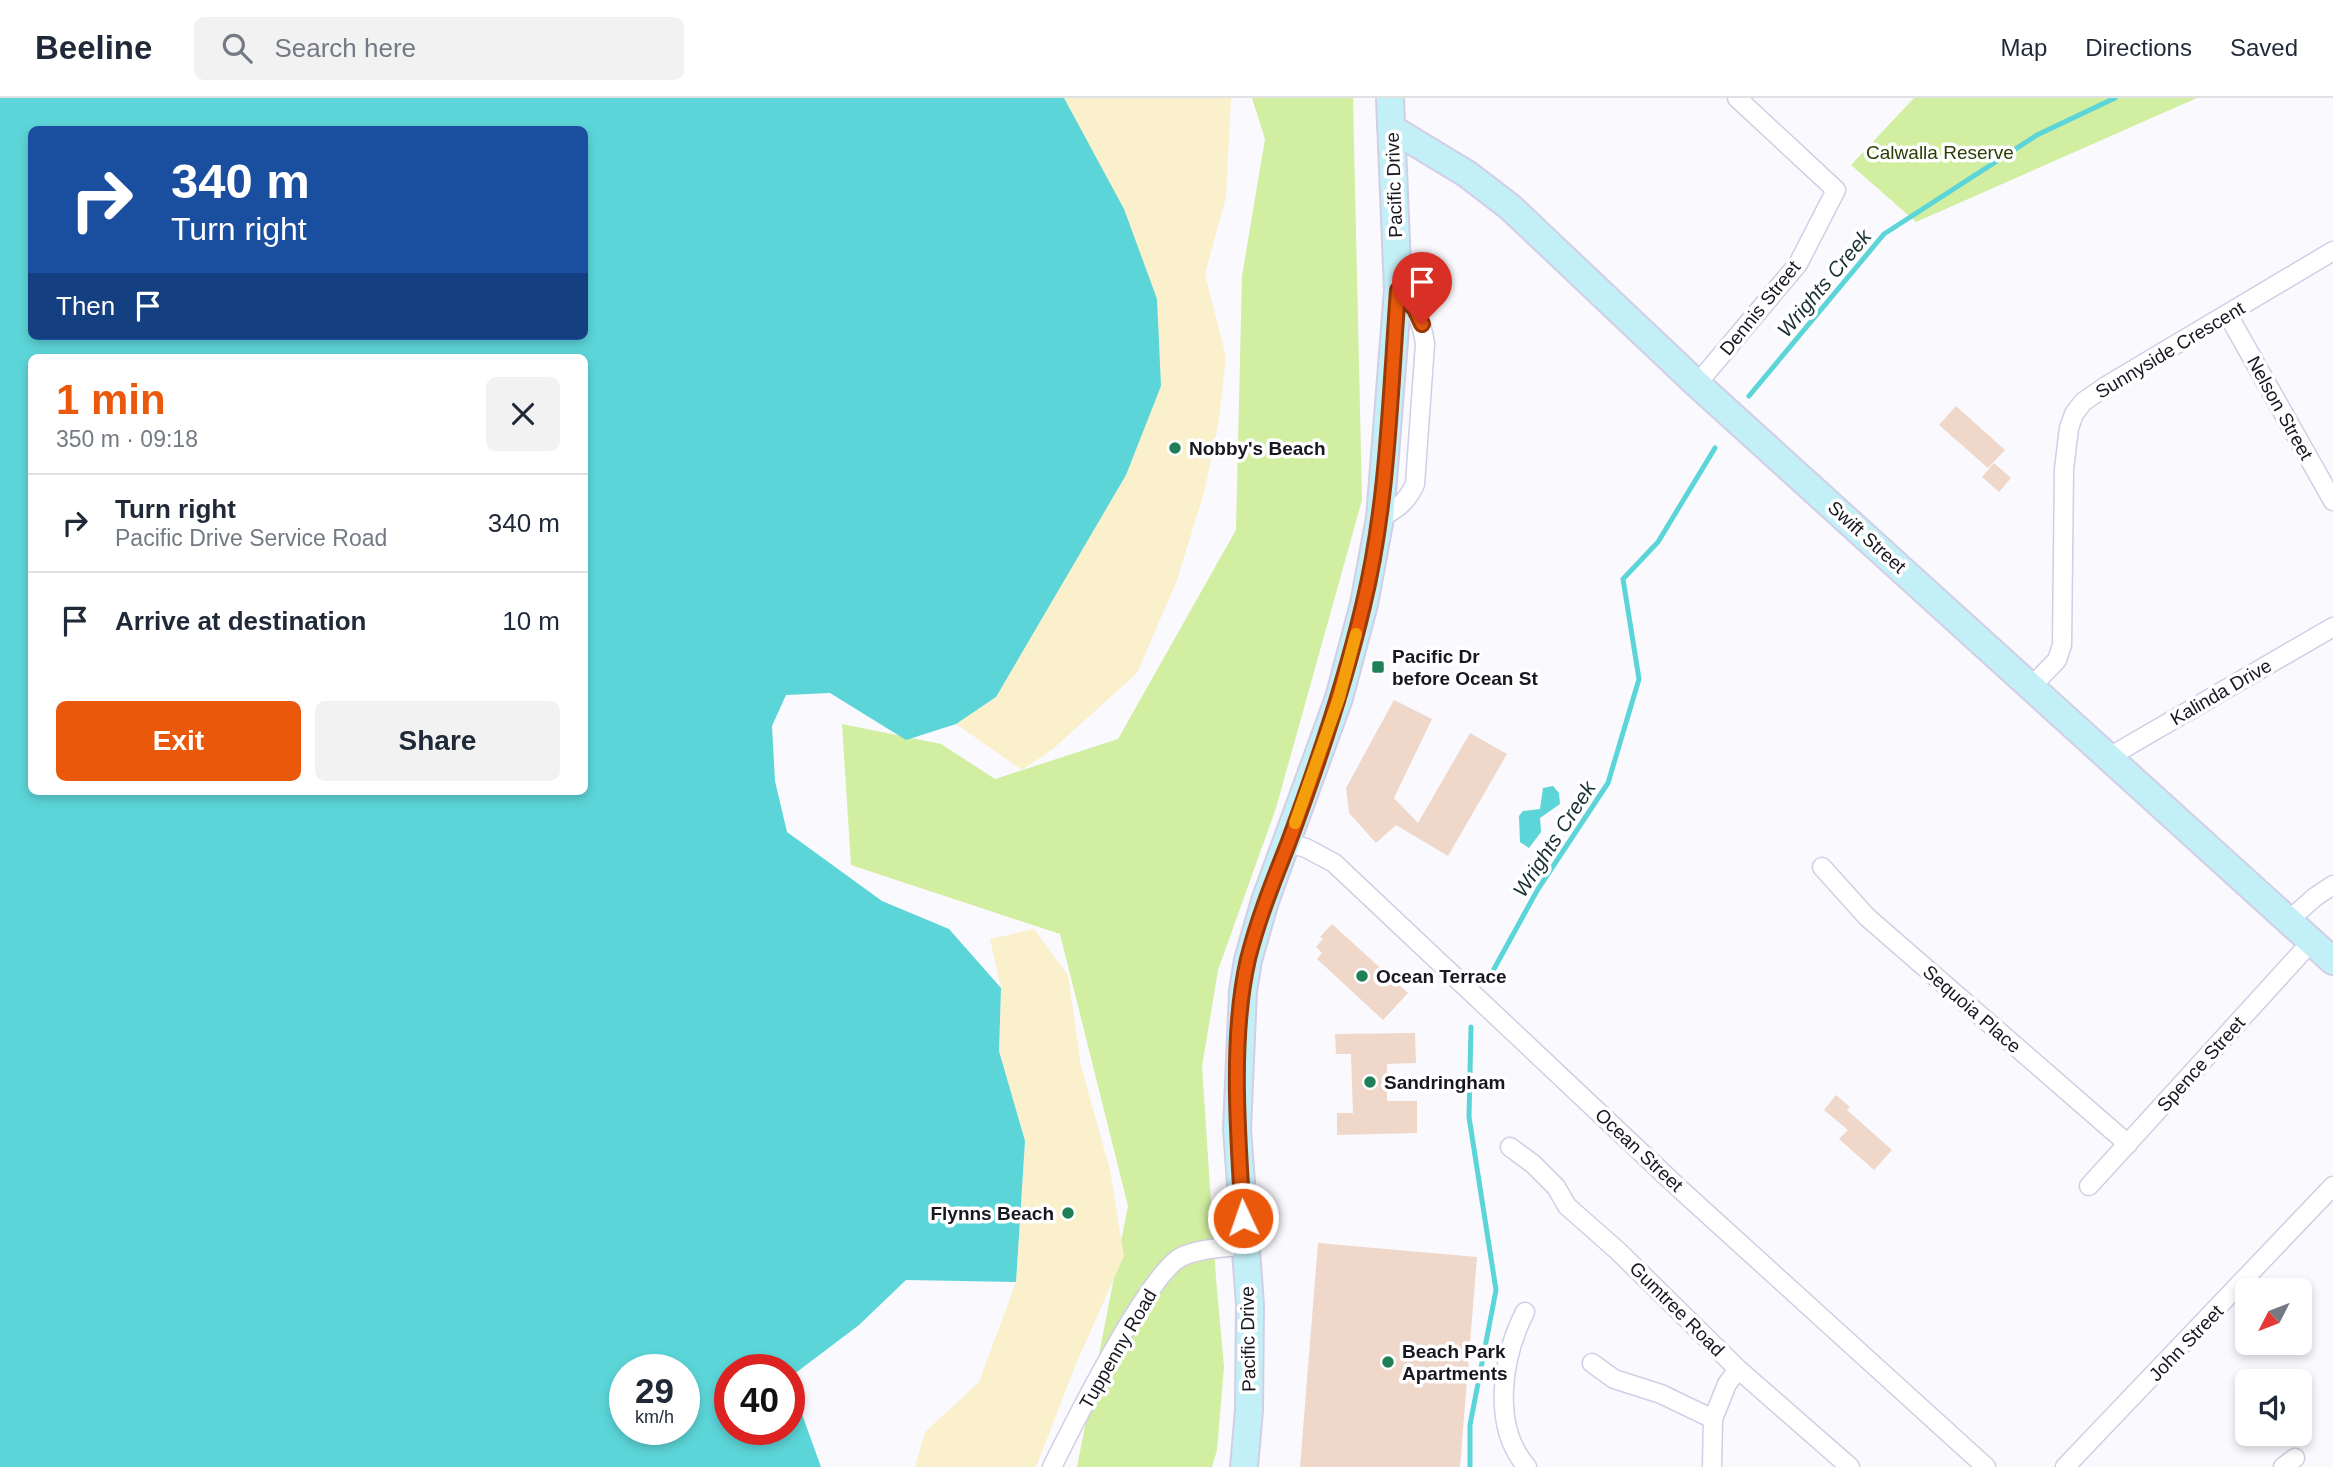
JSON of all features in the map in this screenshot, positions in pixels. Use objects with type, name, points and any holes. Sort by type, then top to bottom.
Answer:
[{"type":"street","name":"Pacific Drive","points":[[1244,1467],[1249,1397],[1250,1305],[1237,1129],[1243,991],[1248,960],[1265,901],[1339,698],[1364,604],[1380,518],[1398,290],[1390,98]]},
{"type":"street","name":"Dennis Street","points":[[1697,384],[1798,264],[1836,190],[1737,98]]},
{"type":"street","name":"Swift Street","points":[[1391,128],[1446,160],[1490,191],[1697,384],[2333,961]]},
{"type":"street","name":"Sunnyside Crescent","points":[[2032,686],[2057,660],[2062,645],[2064,469],[2074,414],[2083,402],[2105,387],[2333,251]]},
{"type":"street","name":"Nelson Street","points":[[2228,315],[2333,501]]},
{"type":"street","name":"Kalinda Drive","points":[[2109,757],[2333,626]]},
{"type":"street","name":"Ocean Street","points":[[1288,843],[1306,848],[1334,863],[1681,1190],[1986,1467]]},
{"type":"street","name":"Sequoia Place","points":[[1822,867],[1867,917],[2128,1144]]},
{"type":"street","points":[[2289,920],[2333,885]]},
{"type":"street","name":"Spence Street","points":[[2089,1186],[2312,941]]},
{"type":"street","name":"Gumtree Road","points":[[1510,1147],[1534,1164],[1556,1187],[1567,1206],[1618,1251],[1738,1369],[1850,1467]]},
{"type":"street","name":"John Street","points":[[2065,1467],[2236,1291],[2333,1186]]},
{"type":"street","name":"Tuppenny Road","points":[[1052,1467],[1143,1300],[1163,1273],[1181,1258],[1245,1245]]},
{"type":"street","points":[[1525,1312],[1512,1338],[1505,1379],[1505,1402],[1514,1452],[1527,1467]]},
{"type":"street","points":[[1592,1363],[1614,1380],[1661,1394],[1713,1419]]},
{"type":"street","points":[[1713,1467],[1713,1419],[1727,1384],[1738,1369]]},
{"type":"green space","points":[[1252,98],[1353,98],[1362,500],[1276,808],[1218,970],[1202,1066],[1224,1367],[1217,1450],[1212,1467],[1077,1467],[1128,1206],[1060,934],[851,865],[842,724],[941,744],[995,779],[1118,739],[1236,530],[1242,276],[1265,139]]},
{"type":"green space","name":"Calwalla Reserve","points":[[1914,98],[2197,98],[1916,222],[1851,165]]},
{"type":"sand","points":[[1064,98],[1231,98],[1226,197],[1205,274],[1226,357],[1219,420],[1204,493],[1177,580],[1137,673],[1053,749],[1022,770],[956,724],[996,697]]},
{"type":"sand","name":"Flynns Beach","points":[[1034,929],[1068,975],[1081,1066],[1110,1170],[1124,1256],[1076,1364],[1036,1467],[915,1467],[925,1432],[979,1382],[1016,1282],[1025,1142],[999,1051],[1001,988],[990,939]]},
{"type":"water","points":[[0,98],[1064,98],[1124,209],[1157,299],[1161,386],[1126,475],[996,697],[956,724],[906,740],[830,693],[786,695],[772,726],[775,781],[787,832],[882,901],[949,929],[1001,988],[999,1051],[1025,1141],[1016,1282],[906,1280],[859,1325],[805,1366],[805,1354],[714,1354],[714,1445],[805,1445],[805,1422],[821,1467],[0,1467]]},
{"type":"water","points":[[1553,786],[1559,793],[1560,804],[1540,818],[1541,832],[1529,848],[1520,842],[1519,816],[1523,811],[1540,809],[1543,788]]},
{"type":"building","points":[[1956,406],[2005,450],[1988,468],[1939,425]]},
{"type":"building","points":[[1994,463],[2011,478],[1999,492],[1982,477]]},
{"type":"building","points":[[1394,700],[1432,719],[1394,798],[1418,823],[1470,733],[1507,754],[1448,856],[1396,825],[1376,843],[1349,813],[1346,788]]},
{"type":"building","name":"Ocean Terrace","points":[[1332,924],[1408,993],[1383,1020],[1317,959],[1322,953],[1316,947],[1323,939],[1320,937]]},
{"type":"building","name":"Sandringham","points":[[1415,1033],[1416,1063],[1387,1064],[1387,1101],[1417,1101],[1417,1133],[1337,1135],[1337,1113],[1353,1113],[1351,1054],[1336,1054],[1335,1034]]},
{"type":"building","points":[[1836,1095],[1850,1107],[1847,1110],[1892,1150],[1874,1170],[1839,1139],[1848,1130],[1824,1110]]},
{"type":"building","name":"Beach Park Apartments","points":[[1318,1243],[1477,1257],[1460,1467],[1300,1467]]},
{"type":"waterway","name":"Wrights Creek","points":[[1749,396],[1884,234],[2037,135],[2115,98]]},
{"type":"waterway","name":"Wrights Creek","points":[[1489,978],[1538,889],[1608,783],[1639,679],[1623,579],[1658,542],[1715,448]]},
{"type":"waterway","name":"Wrights Creek","points":[[1470,1467],[1470,1425],[1496,1290],[1469,1117],[1471,1027]]},
{"type":"slow traffic","points":[[1295,823],[1339,698],[1356,634]]},
{"type":"place","name":"Nobby's Beach","points":[[1175,448]]},
{"type":"place","name":"Pacific Dr before Ocean St","points":[[1378,667]]},
{"type":"place","name":"Ocean Terrace","points":[[1362,976]]},
{"type":"place","name":"Sandringham","points":[[1370,1082]]},
{"type":"place","name":"Flynns Beach","points":[[1068,1213]]},
{"type":"place","name":"Beach Park Apartments","points":[[1388,1362]]},
{"type":"route","points":[[1243,1218],[1237,1129],[1240,1018],[1248,960],[1265,901],[1339,698],[1364,604],[1380,518],[1398,290],[1415,309],[1422,324]]}]
